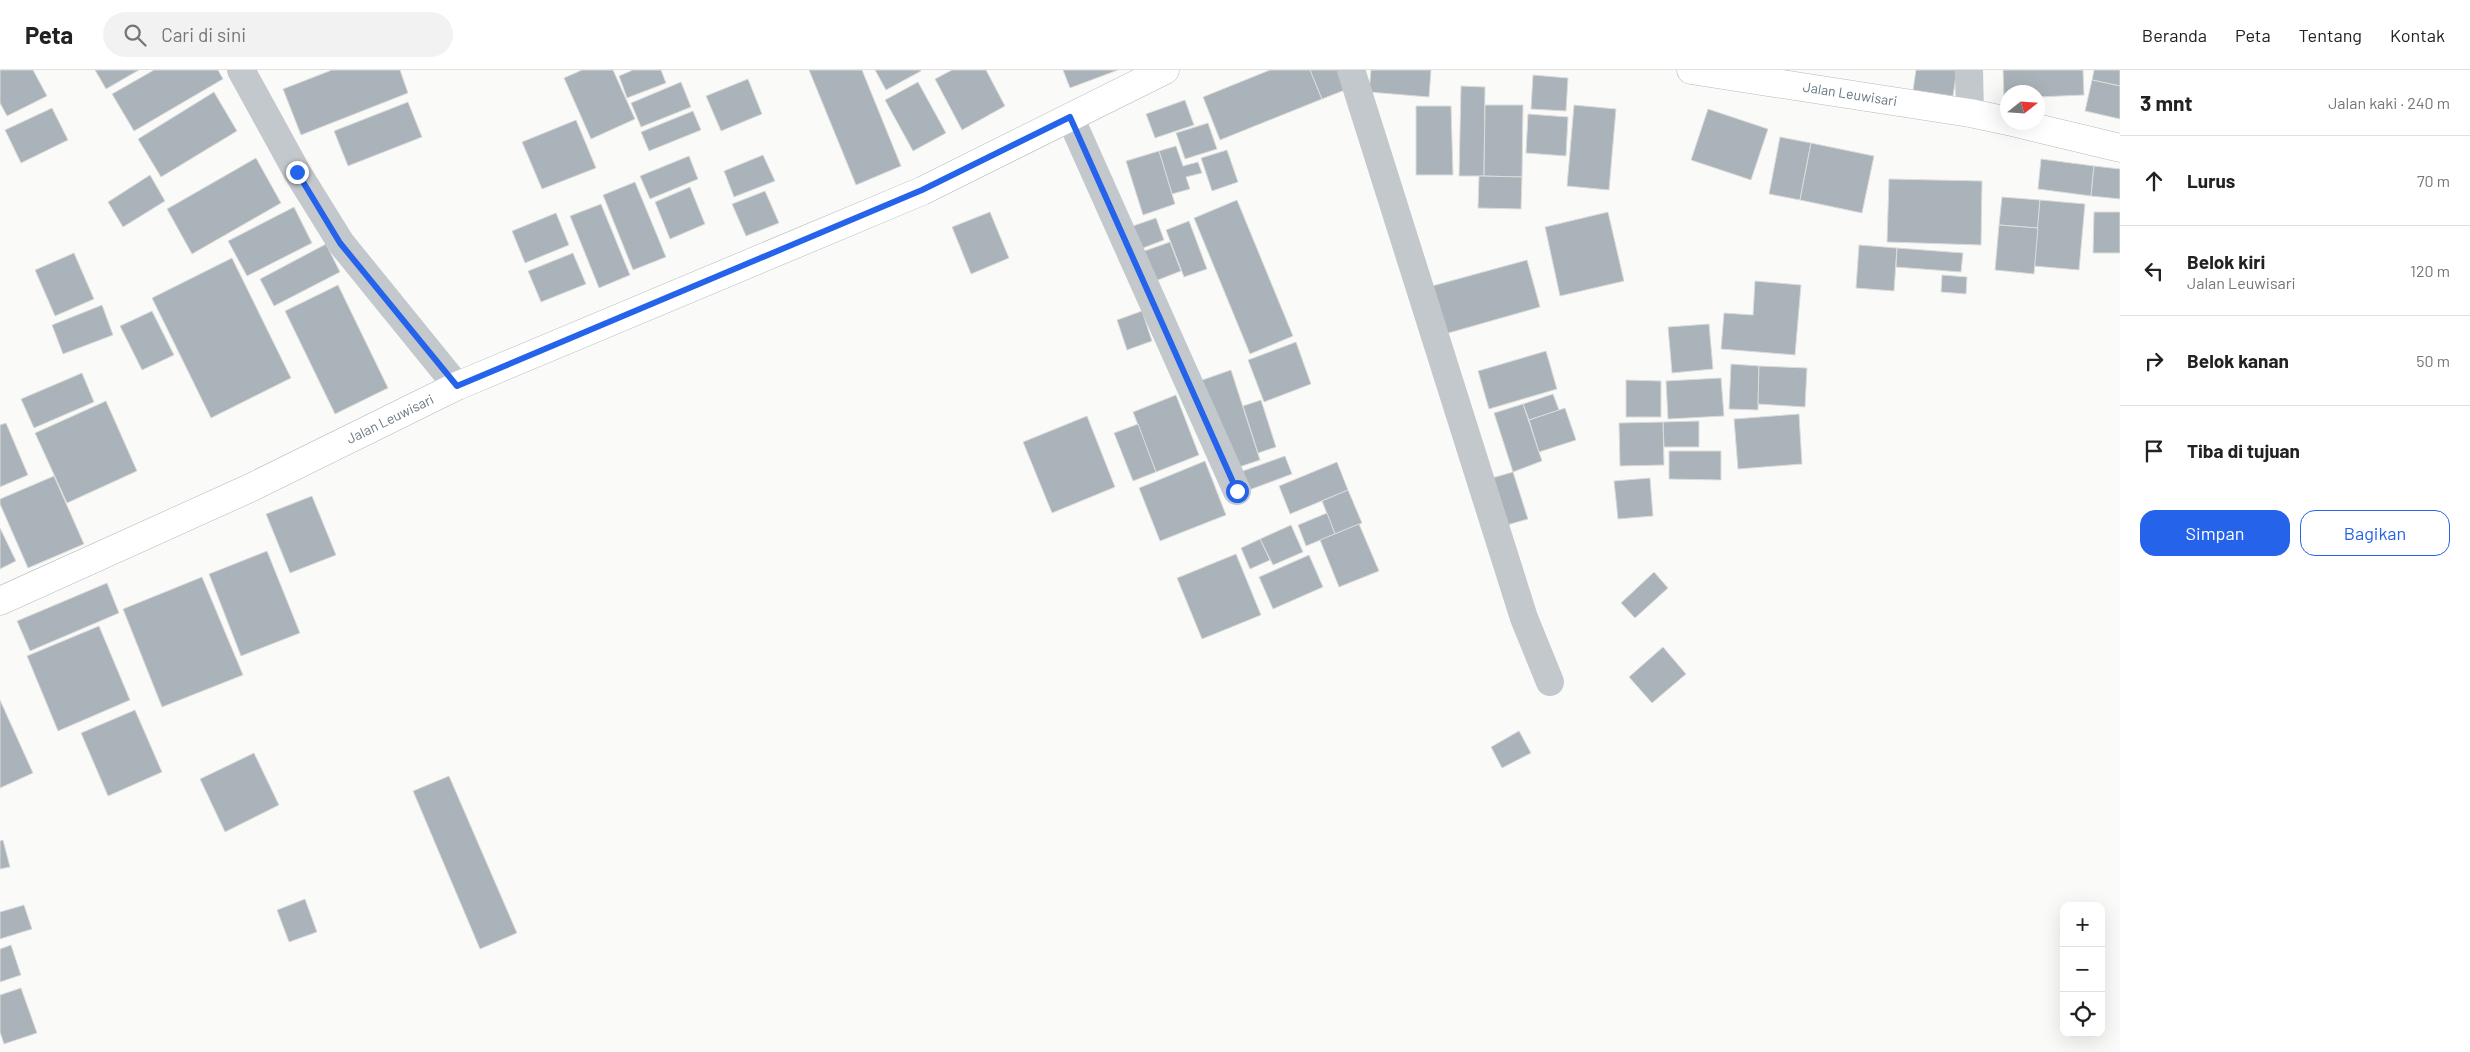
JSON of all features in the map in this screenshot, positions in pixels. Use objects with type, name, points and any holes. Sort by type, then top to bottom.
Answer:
[{"type":"main road","name":"Jalan Leuwisari","points":[[0,601],[250,488],[457,386],[922,190],[1165,70]]},
{"type":"main road","name":"Jalan Leuwisari","points":[[1691,70],[1970,113],[2000,120]]},
{"type":"main road","points":[[2045,130],[2120,148]]},
{"type":"street","points":[[241,70],[297,172],[340,243],[457,386]]},
{"type":"street","points":[[1351,70],[1524,618],[1550,682]]},
{"type":"street","points":[[1969,70],[1970,113]]},
{"type":"street","points":[[1070,117],[1237,491]]},
{"type":"building","points":[[0,70],[33,70],[47,96],[7,116],[0,103]]},
{"type":"building","points":[[95,70],[139,70],[106,89]]},
{"type":"building","points":[[154,70],[218,70],[223,79],[134,131],[112,94]]},
{"type":"building","points":[[332,70],[400,70],[408,93],[301,135],[283,89]]},
{"type":"building","points":[[582,70],[613,70],[635,119],[591,139],[564,78]]},
{"type":"building","points":[[633,70],[661,70],[666,83],[627,98],[619,76]]},
{"type":"building","points":[[809,70],[862,70],[901,166],[856,185]]},
{"type":"building","points":[[875,70],[921,70],[921,71],[886,90]]},
{"type":"building","points":[[952,70],[986,70],[1005,106],[962,130],[935,79]]},
{"type":"building","points":[[1063,70],[1118,70],[1070,88]]},
{"type":"building","points":[[1270,70],[1310,70],[1322,99],[1220,140],[1203,97]]},
{"type":"building","points":[[1310,70],[1343,70],[1350,88],[1322,99]]},
{"type":"building","points":[[1371,70],[1431,70],[1429,97],[1369,92]]},
{"type":"building","points":[[1916,70],[1957,70],[1953,96],[1913,90]]},
{"type":"building","points":[[2003,70],[2083,70],[2084,95],[2045,97],[2045,85],[2004,85]]},
{"type":"building","points":[[2094,70],[2120,70],[2120,86],[2092,80]]},
{"type":"building","points":[[1533,75],[1568,78],[1566,111],[1531,109]]},
{"type":"building","points":[[748,79],[762,114],[721,131],[706,96]]},
{"type":"building","points":[[2092,80],[2120,86],[2120,119],[2085,111]]},
{"type":"building","points":[[681,82],[691,107],[641,127],[631,103]]},
{"type":"building","points":[[918,82],[946,133],[913,151],[885,100]]},
{"type":"building","points":[[1461,86],[1485,87],[1484,176],[1459,176]]},
{"type":"building","points":[[214,92],[237,131],[161,177],[138,139]]},
{"type":"building","points":[[1185,100],[1194,125],[1155,138],[1146,114]]},
{"type":"building","points":[[408,102],[422,137],[348,166],[334,131]]},
{"type":"building","points":[[1485,105],[1523,105],[1522,177],[1484,176]]},
{"type":"building","points":[[1574,105],[1616,109],[1609,190],[1567,186]]},
{"type":"building","points":[[1416,106],[1451,106],[1453,175],[1416,175]]},
{"type":"building","points":[[52,108],[68,140],[21,163],[5,130]]},
{"type":"building","points":[[1708,109],[1768,129],[1751,180],[1691,160]]},
{"type":"building","points":[[693,111],[701,130],[649,151],[641,132]]},
{"type":"building","points":[[1528,114],[1568,117],[1566,156],[1526,153]]},
{"type":"building","points":[[576,120],[596,168],[542,189],[522,142]]},
{"type":"building","points":[[1208,123],[1217,149],[1185,159],[1176,133]]},
{"type":"building","points":[[1780,137],[1811,143],[1800,200],[1769,194]]},
{"type":"building","points":[[1811,143],[1874,156],[1862,213],[1800,200]]},
{"type":"building","points":[[1176,146],[1183,166],[1198,162],[1202,173],[1186,177],[1190,189],[1172,194],[1159,151]]},
{"type":"building","points":[[1227,150],[1238,182],[1212,191],[1201,158]]},
{"type":"building","points":[[1159,151],[1175,204],[1143,215],[1126,161]]},
{"type":"building","points":[[763,155],[775,181],[734,197],[724,171]]},
{"type":"building","points":[[689,156],[698,179],[650,199],[640,176]]},
{"type":"building","points":[[256,158],[281,203],[192,254],[167,209]]},
{"type":"building","points":[[2041,159],[2094,166],[2091,196],[2038,189]]},
{"type":"building","points":[[2094,166],[2120,169],[2120,199],[2091,196]]},
{"type":"building","points":[[150,175],[165,201],[123,227],[108,202]]},
{"type":"building","points":[[1479,176],[1522,177],[1521,209],[1478,208]]},
{"type":"building","points":[[1889,179],[1982,181],[1981,245],[1887,242]]},
{"type":"building","points":[[635,182],[666,257],[633,270],[603,195]]},
{"type":"building","points":[[690,187],[705,224],[670,239],[655,202]]},
{"type":"building","points":[[765,191],[779,223],[746,236],[732,204]]},
{"type":"building","points":[[2002,197],[2040,200],[2038,228],[1999,225]]},
{"type":"building","points":[[1237,200],[1293,336],[1250,354],[1194,218]]},
{"type":"building","points":[[2040,200],[2085,204],[2079,270],[2034,266]]},
{"type":"building","points":[[601,204],[630,275],[599,288],[570,216]]},
{"type":"building","points":[[294,207],[312,243],[247,276],[228,241]]},
{"type":"building","points":[[990,212],[1009,258],[971,274],[952,227]]},
{"type":"building","points":[[1608,212],[1624,281],[1560,296],[1545,227]]},
{"type":"building","points":[[2094,212],[2120,212],[2120,253],[2093,253]]},
{"type":"building","points":[[556,213],[569,245],[525,263],[512,231]]},
{"type":"building","points":[[1156,218],[1164,240],[1135,251],[1127,228]]},
{"type":"building","points":[[1189,221],[1207,269],[1184,277],[1166,230]]},
{"type":"building","points":[[1999,225],[2038,228],[2034,274],[1995,270]]},
{"type":"building","points":[[1170,242],[1181,271],[1145,285],[1133,255]]},
{"type":"building","points":[[326,244],[340,272],[274,306],[260,279]]},
{"type":"building","points":[[1859,245],[1897,248],[1894,291],[1856,288]]},
{"type":"building","points":[[1897,248],[1963,253],[1961,272],[1896,267]]},
{"type":"building","points":[[74,253],[94,299],[55,316],[35,270]]},
{"type":"building","points":[[573,253],[586,284],[541,302],[528,271]]},
{"type":"building","points":[[232,258],[291,378],[211,418],[152,298]]},
{"type":"building","points":[[1527,260],[1540,307],[1445,334],[1432,286]]},
{"type":"building","points":[[1942,275],[1967,277],[1966,294],[1941,292]]},
{"type":"building","points":[[1755,281],[1801,285],[1795,355],[1721,349],[1724,313],[1753,315]]},
{"type":"building","points":[[338,285],[388,388],[335,414],[285,311]]},
{"type":"building","points":[[102,305],[113,335],[63,354],[52,325]]},
{"type":"building","points":[[152,311],[174,355],[142,370],[120,326]]},
{"type":"building","points":[[1142,311],[1152,341],[1127,350],[1117,320]]},
{"type":"building","points":[[1709,324],[1713,369],[1672,373],[1668,327]]},
{"type":"building","points":[[1296,342],[1311,384],[1264,402],[1248,360]]},
{"type":"building","points":[[1546,351],[1557,389],[1489,409],[1478,371]]},
{"type":"building","points":[[1731,364],[1759,366],[1758,410],[1729,409]]},
{"type":"building","points":[[1759,366],[1807,368],[1805,407],[1758,404]]},
{"type":"building","points":[[1231,370],[1260,460],[1218,474],[1188,385]]},
{"type":"building","points":[[82,373],[94,402],[34,428],[21,399]]},
{"type":"building","points":[[1721,378],[1724,416],[1668,419],[1666,381]]},
{"type":"building","points":[[1626,380],[1661,381],[1661,417],[1626,417]]},
{"type":"building","points":[[1553,394],[1559,410],[1529,420],[1523,404]]},
{"type":"building","points":[[1176,395],[1199,455],[1156,472],[1133,412]]},
{"type":"building","points":[[1261,400],[1276,447],[1258,453],[1243,406]]},
{"type":"building","points":[[106,401],[137,471],[67,503],[35,433]]},
{"type":"building","points":[[1523,404],[1542,461],[1513,472],[1494,413]]},
{"type":"building","points":[[1565,408],[1576,440],[1539,452],[1529,420]]},
{"type":"building","points":[[1799,414],[1802,464],[1738,469],[1734,419]]},
{"type":"building","points":[[1087,416],[1115,487],[1052,513],[1023,442]]},
{"type":"building","points":[[1699,421],[1699,447],[1664,447],[1663,422]]},
{"type":"building","points":[[1663,422],[1664,465],[1620,466],[1619,423]]},
{"type":"building","points":[[6,423],[28,475],[0,487],[0,425]]},
{"type":"building","points":[[1138,424],[1156,472],[1133,481],[1114,433]]},
{"type":"building","points":[[1669,451],[1721,451],[1721,480],[1669,479]]},
{"type":"building","points":[[1285,456],[1292,474],[1233,496],[1226,477]]},
{"type":"building","points":[[1205,461],[1226,515],[1160,541],[1139,488]]},
{"type":"building","points":[[1337,462],[1348,490],[1290,514],[1279,486]]},
{"type":"building","points":[[1513,472],[1528,519],[1500,527],[1485,480]]},
{"type":"building","points":[[54,476],[84,544],[28,568],[0,504],[0,499]]},
{"type":"building","points":[[1650,478],[1653,516],[1618,519],[1614,481]]},
{"type":"building","points":[[1348,490],[1362,523],[1335,534],[1322,501]]},
{"type":"building","points":[[312,496],[336,555],[290,573],[266,514]]},
{"type":"building","points":[[1327,513],[1335,534],[1306,546],[1298,525]]},
{"type":"building","points":[[1359,524],[1379,571],[1339,587],[1320,540]]},
{"type":"building","points":[[1291,525],[1303,552],[1273,565],[1260,539]]},
{"type":"building","points":[[0,528],[16,561],[0,569]]},
{"type":"building","points":[[1260,539],[1270,560],[1250,569],[1241,548]]},
{"type":"building","points":[[267,551],[300,633],[241,656],[209,574]]},
{"type":"building","points":[[1236,554],[1261,615],[1202,639],[1177,578]]},
{"type":"building","points":[[1309,555],[1323,587],[1273,609],[1259,577]]},
{"type":"building","points":[[1654,572],[1668,588],[1635,618],[1621,603]]},
{"type":"building","points":[[202,577],[243,675],[162,707],[123,609]]},
{"type":"building","points":[[107,583],[119,613],[30,651],[17,621]]},
{"type":"building","points":[[99,626],[130,700],[58,731],[27,656]]},
{"type":"building","points":[[1663,647],[1686,674],[1652,703],[1629,677]]},
{"type":"building","points":[[0,700],[33,773],[0,788]]},
{"type":"building","points":[[135,710],[162,772],[108,796],[81,733]]},
{"type":"building","points":[[1519,731],[1531,753],[1502,768],[1491,747]]},
{"type":"building","points":[[254,753],[279,805],[225,832],[200,779]]},
{"type":"building","points":[[449,776],[517,933],[480,949],[413,791]]},
{"type":"building","points":[[3,840],[10,867],[0,869],[0,841]]},
{"type":"building","points":[[305,899],[317,932],[289,942],[277,910]]},
{"type":"building","points":[[24,905],[32,929],[0,939],[0,912]]},
{"type":"building","points":[[11,945],[21,975],[0,982],[0,949]]},
{"type":"building","points":[[21,988],[37,1033],[4,1044],[0,1032],[0,995]]},
{"type":"route","points":[[297,172],[340,243],[457,386],[922,190],[1070,117],[1237,491]]}]
